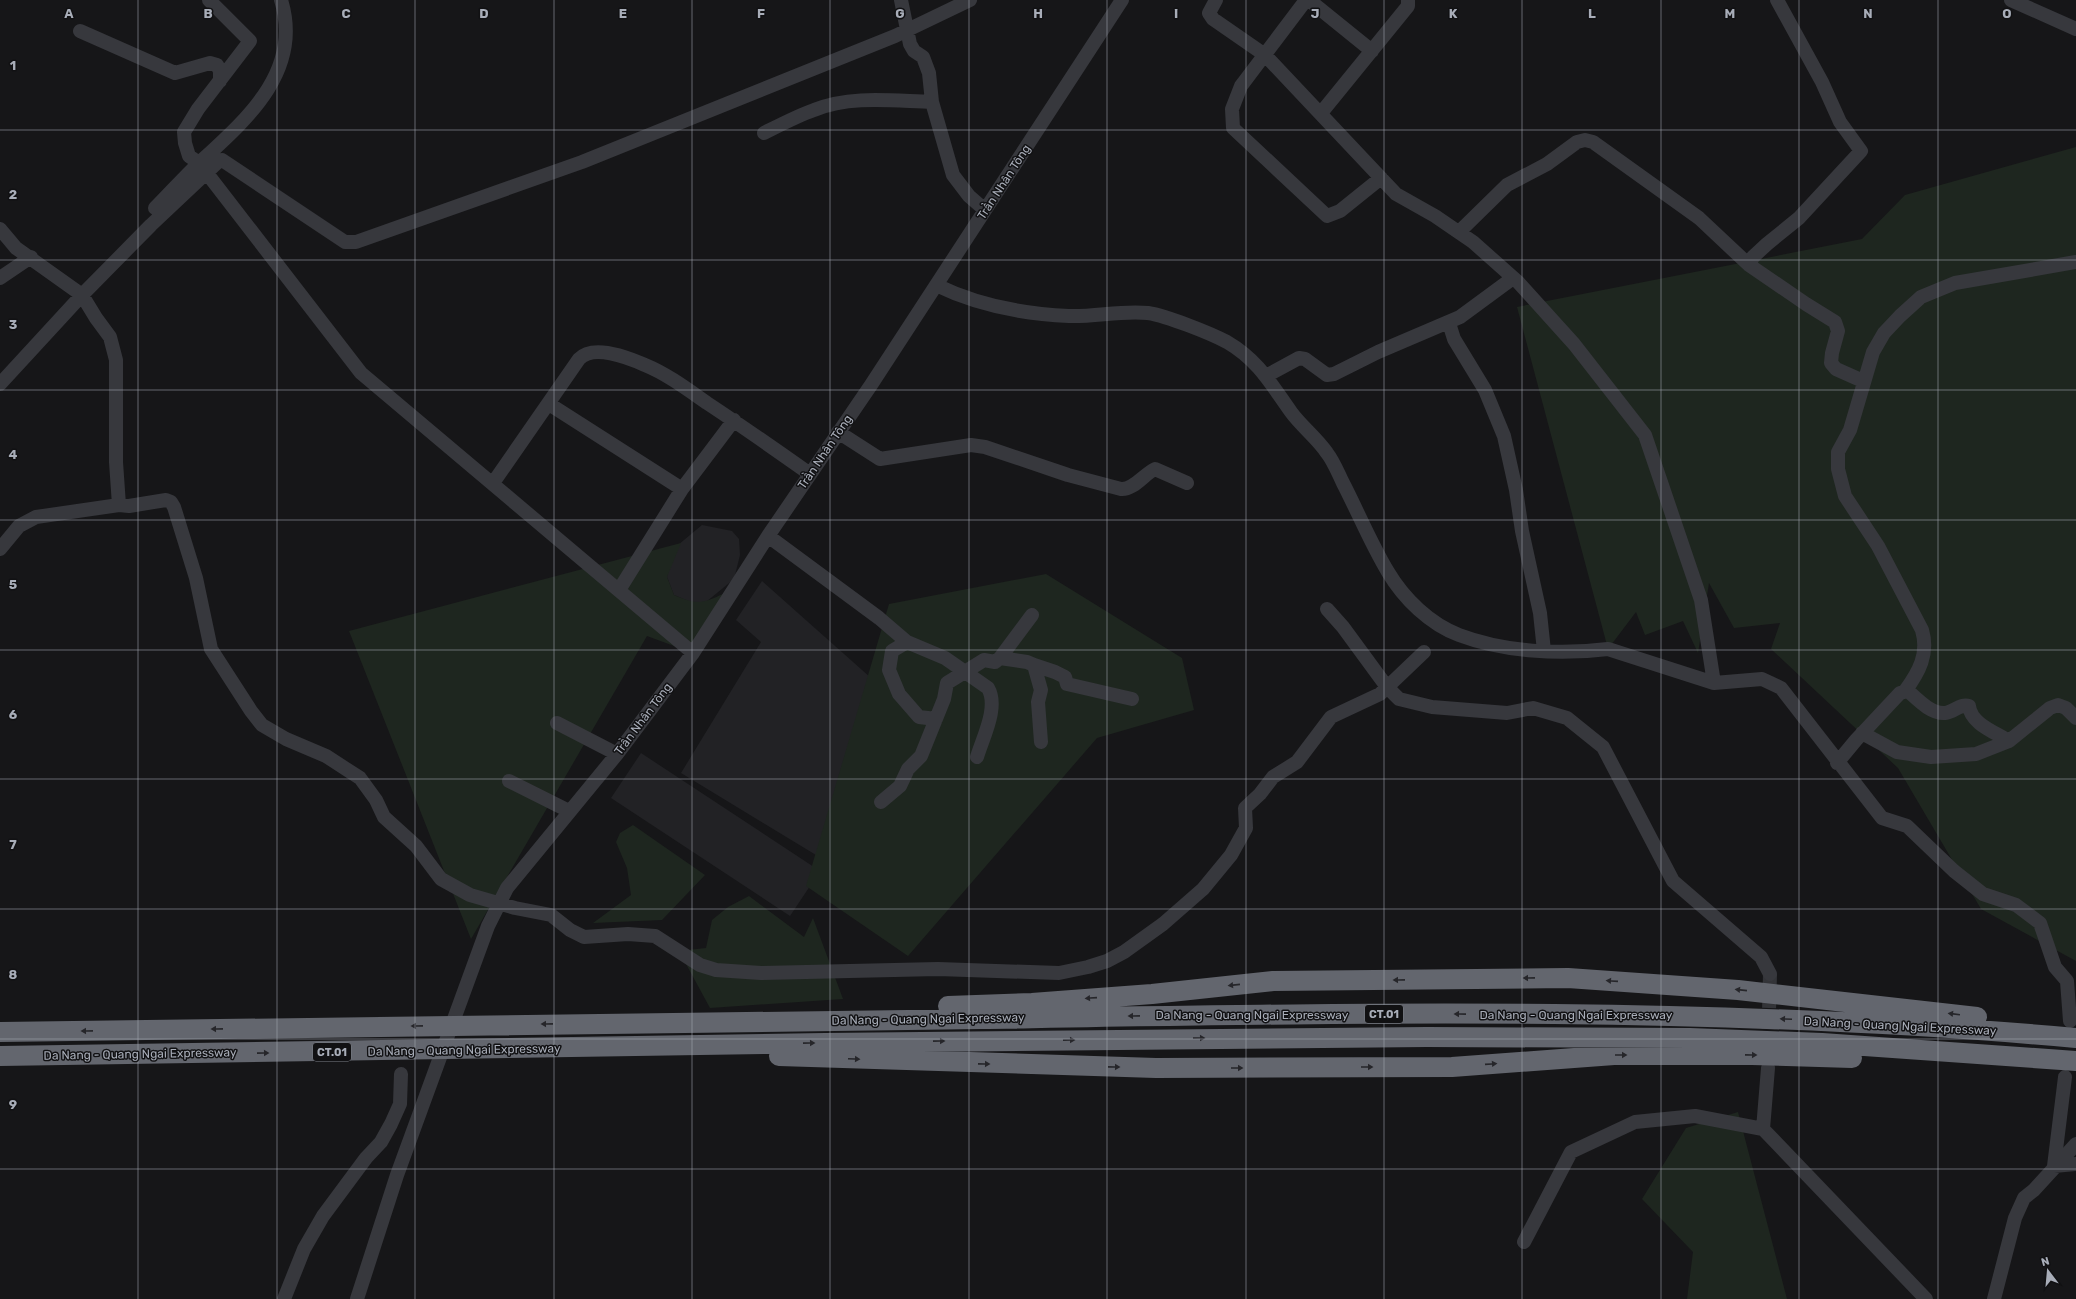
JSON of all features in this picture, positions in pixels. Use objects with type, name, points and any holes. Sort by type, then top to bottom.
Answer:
[{"type":"highway","points":[[689,1018],[1032,1003],[1152,994],[1273,981],[1568,978],[1738,990],[2074,1029]]},
{"type":"highway","name":"Da Nang - Quang Ngai Expressway","points":[[0,1032],[579,1023],[689,1018],[1214,1015],[1689,1016],[1913,1026],[2074,1029]]},
{"type":"highway","name":"Da Nang - Quang Ngai Expressway","points":[[0,1056],[513,1049],[702,1050],[1216,1038],[1690,1038],[1822,1043],[2072,1067]]},
{"type":"highway","points":[[702,1050],[1156,1068],[1452,1067],[1614,1055],[1752,1055],[2072,1067]]},
{"type":"street","points":[[209,0],[250,41],[184,132],[185,143],[189,156],[202,167],[361,373],[693,653]]},
{"type":"street","points":[[0,373],[202,167],[240,124],[267,90],[279,70],[287,38],[287,28],[282,0]]},
{"type":"street","points":[[901,0],[906,31],[911,47],[923,57],[930,73],[932,102],[953,174],[969,196],[985,210]]},
{"type":"street","points":[[202,167],[222,160],[345,242],[356,242],[582,162],[906,31],[970,0]]},
{"type":"street","name":"Trần Nhân Tông","points":[[357,1299],[397,1175],[488,926],[507,888],[569,811],[618,754],[693,653],[768,536],[936,285],[1122,0]]},
{"type":"street","points":[[1216,0],[1209,13],[1210,16],[1265,55],[1396,194],[1435,216],[1473,242],[1513,278],[1574,344],[1645,434],[1701,600],[1714,683]]},
{"type":"street","points":[[1372,51],[1308,0],[1265,55],[1254,66],[1236,96],[1232,110],[1233,128],[1326,216],[1340,211],[1380,178]]},
{"type":"street","points":[[1321,113],[1408,6],[1408,0]]},
{"type":"street","points":[[1749,265],[1752,257],[1799,218],[1861,151],[1840,122],[1822,82],[1777,0]]},
{"type":"street","points":[[2011,0],[2073,24]]},
{"type":"street","points":[[80,31],[175,73],[210,63],[245,47]]},
{"type":"street","points":[[210,63],[217,65],[220,70],[220,81]]},
{"type":"street","points":[[764,133],[815,110],[840,103],[865,100],[932,102]]},
{"type":"street","points":[[1459,232],[1507,185],[1547,164],[1577,142],[1589,140],[1629,166],[1699,218],[1749,265],[1835,322],[1838,331],[1832,352],[1831,363],[1836,369],[1863,381]]},
{"type":"street","points":[[0,229],[16,248],[31,257],[78,293],[110,337],[116,360],[116,454],[119,505]]},
{"type":"street","points":[[0,278],[31,257]]},
{"type":"street","points":[[1837,763],[1862,733],[1900,693],[1905,691],[1916,677],[1923,660],[1925,644],[1922,630],[1878,546],[1845,496],[1838,469],[1838,452],[1850,430],[1863,381],[1873,352],[1884,333],[1921,297],[1955,284],[2076,262]]},
{"type":"street","points":[[1266,376],[1299,358],[1305,359],[1322,373],[1327,375],[1334,374],[1378,352],[1450,323],[1478,306],[1513,278]]},
{"type":"street","points":[[936,285],[959,297],[1030,313],[1072,316],[1149,313],[1201,330],[1227,342],[1251,358],[1266,376],[1292,414],[1328,454],[1388,572],[1415,607],[1458,634],[1518,649],[1544,651],[1594,651],[1608,649],[1714,683],[1762,679],[1781,688],[1837,763],[1882,818],[1907,826],[1954,871],[1984,894],[2016,905],[2040,924],[2055,967],[2071,981],[2074,1029]]},
{"type":"street","points":[[0,384],[78,293]]},
{"type":"street","points":[[1450,323],[1454,339],[1485,390],[1504,436],[1516,490],[1522,532],[1540,613],[1544,651]]},
{"type":"street","points":[[493,483],[579,359],[583,355],[595,352],[631,360],[656,370],[734,420],[810,474]]},
{"type":"street","points":[[549,404],[682,489]]},
{"type":"street","points":[[619,590],[682,489],[734,420]]},
{"type":"street","points":[[838,432],[880,458],[971,445],[995,450],[1068,475],[1121,489],[1129,488],[1147,472],[1155,468],[1187,483]]},
{"type":"street","points":[[0,549],[20,526],[36,517],[119,505],[129,506],[166,500],[171,502],[174,506],[196,578],[210,649],[251,710],[270,730],[286,740],[326,756],[360,778],[376,800],[384,817],[416,846],[441,880],[470,895],[515,908],[550,915],[570,930],[584,937],[628,934],[655,936],[700,965],[716,970],[761,973],[938,969],[1059,973],[1088,967],[1107,961],[1124,952],[1163,924],[1203,889],[1231,855],[1246,828],[1245,808],[1260,794],[1273,777],[1297,762],[1331,717],[1366,702],[1380,694],[1424,652]]},
{"type":"street","points":[[768,536],[879,618],[907,642],[945,658],[963,673],[988,688],[992,694],[992,708],[977,757]]},
{"type":"street","points":[[1328,609],[1343,626],[1387,687],[1400,699],[1432,707],[1507,713],[1533,708],[1566,718],[1603,747],[1673,881],[1761,957],[1770,974]]},
{"type":"street","points":[[880,802],[900,786],[908,769],[920,756],[944,699],[947,683],[984,660],[995,662],[1000,658],[1032,615]]},
{"type":"street","points":[[907,642],[892,651],[889,670],[899,694],[919,717],[936,719]]},
{"type":"street","points":[[1000,658],[1028,662],[1055,672],[1065,677],[1067,684],[1132,699]]},
{"type":"street","points":[[1034,665],[1041,690],[1038,702],[1041,742]]},
{"type":"street","points":[[1905,691],[1908,691],[1930,710],[1945,713],[1961,706],[1969,706],[1970,713],[1975,720],[2009,741]]},
{"type":"street","points":[[1862,733],[1897,752],[1931,757],[1976,754],[2009,741],[2050,708],[2058,705],[2066,708],[2076,718]]},
{"type":"street","points":[[557,723],[618,754]]},
{"type":"street","points":[[509,781],[569,811]]},
{"type":"street","points":[[2054,1166],[2072,1067]]},
{"type":"street","points":[[1763,1128],[1768,1068]]},
{"type":"street","points":[[284,1299],[304,1249],[323,1216],[366,1158],[381,1142],[391,1124],[400,1104],[401,1074]]},
{"type":"street","points":[[1524,1242],[1571,1152],[1635,1122],[1695,1116],[1763,1128],[1926,1299]]},
{"type":"street","points":[[1994,1299],[2015,1218],[2024,1198],[2034,1190],[2054,1166],[2076,1144]]},
{"type":"street","points":[[2054,1166],[2076,1164]]},
{"type":"shaded area","points":[[2076,147],[2076,961],[1981,909],[1898,768],[1771,649],[1780,623],[1734,628],[1709,583],[1698,653],[1683,621],[1645,635],[1636,612],[1608,649],[1517,307],[1862,239],[1905,195]]},
{"type":"shaded area","points":[[702,525],[732,531],[739,539],[740,555],[734,579],[706,602],[693,603],[674,595],[667,577],[672,550]]},
{"type":"shaded area","points":[[681,543],[667,577],[674,595],[694,602],[700,602],[725,593],[693,653],[647,636],[471,939],[349,631]]},
{"type":"shaded area","points":[[1046,574],[1182,658],[1194,710],[1097,738],[908,956],[806,886],[889,604]]},
{"type":"shaded area","points":[[762,581],[889,694],[816,855],[681,773],[761,642],[736,620]]},
{"type":"shaded area","points":[[641,753],[820,871],[790,916],[611,798]]},
{"type":"shaded area","points":[[633,825],[705,875],[662,920],[593,923],[631,895],[627,868],[616,842],[620,833]]},
{"type":"shaded area","points":[[749,896],[804,937],[813,918],[843,999],[710,1008],[679,951],[706,948],[712,920],[728,907]]},
{"type":"shaded area","points":[[1738,1112],[1787,1299],[1687,1299],[1693,1252],[1642,1199],[1686,1128]]},
{"type":"tunnel","points":[[1768,1050],[1770,974]]}]
